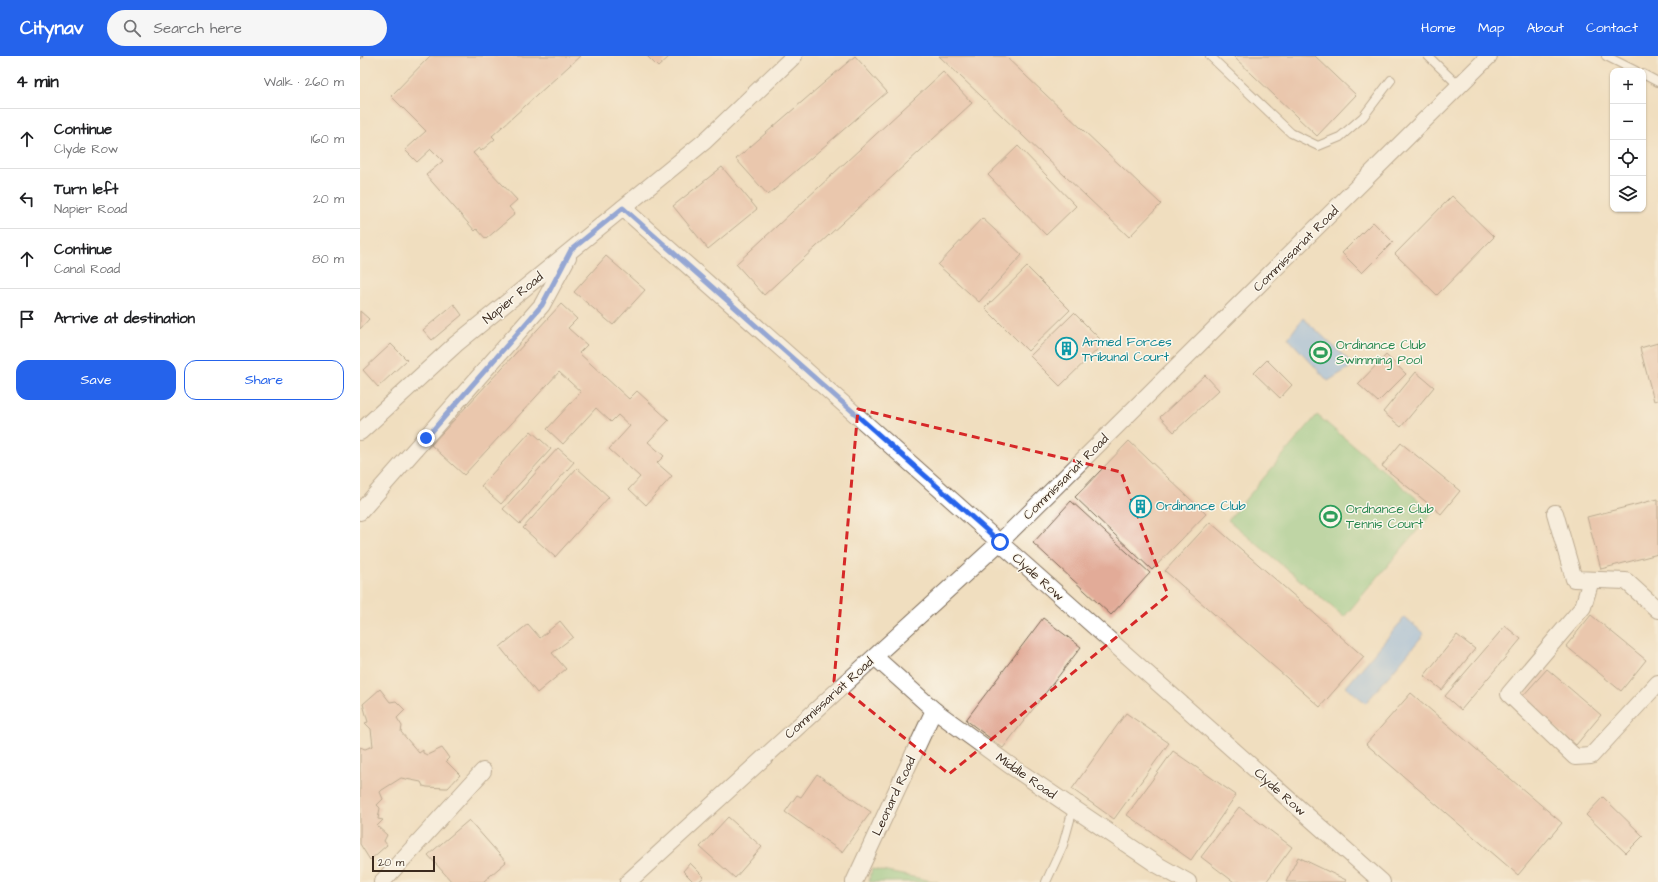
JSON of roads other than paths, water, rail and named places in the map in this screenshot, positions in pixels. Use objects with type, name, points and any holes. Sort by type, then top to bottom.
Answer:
[{"type":"street","name":"Napier Road","points":[[360,432],[456,344],[705,141],[794,56]]},
{"type":"street","name":"Commissariat Road","points":[[628,882],[1000,542],[1489,56]]},
{"type":"street","name":"Clyde Row","points":[[623,208],[1382,882]]},
{"type":"street","points":[[360,512],[542,305],[571,250]]},
{"type":"street","points":[[1555,513],[1574,579],[1626,581],[1658,610]]},
{"type":"street","points":[[1592,580],[1583,607],[1509,694],[1575,757],[1591,756],[1658,683]]},
{"type":"street","name":"Middle Road","points":[[875,656],[934,710],[1073,809],[1188,882]]},
{"type":"street","name":"Leonard Road","points":[[854,882],[934,710]]},
{"type":"street","points":[[382,882],[483,771]]},
{"type":"lane","points":[[1210,56],[1291,133],[1318,146],[1340,137],[1363,117],[1391,80]]},
{"type":"lane","points":[[1428,56],[1459,86]]},
{"type":"lane","points":[[1606,56],[1630,68]]},
{"type":"lane","points":[[1646,76],[1658,82]]},
{"type":"lane","points":[[1046,882],[1063,845],[1073,809]]},
{"type":"water","name":"Ordinance Club Swimming Pool","points":[[1303,318],[1354,365],[1328,381],[1288,338]]},
{"type":"water","points":[[1405,617],[1424,634],[1366,703],[1346,687]]},
{"type":"place","name":"Armed Forces Tribunal Court","points":[[1067,349]]},
{"type":"place","name":"Ordinance Club Swimming Pool","points":[[1320,352]]},
{"type":"place","name":"Ordinance Club","points":[[1140,506]]},
{"type":"place","name":"Ordnance Club Tennis Court","points":[[1331,516]]}]
